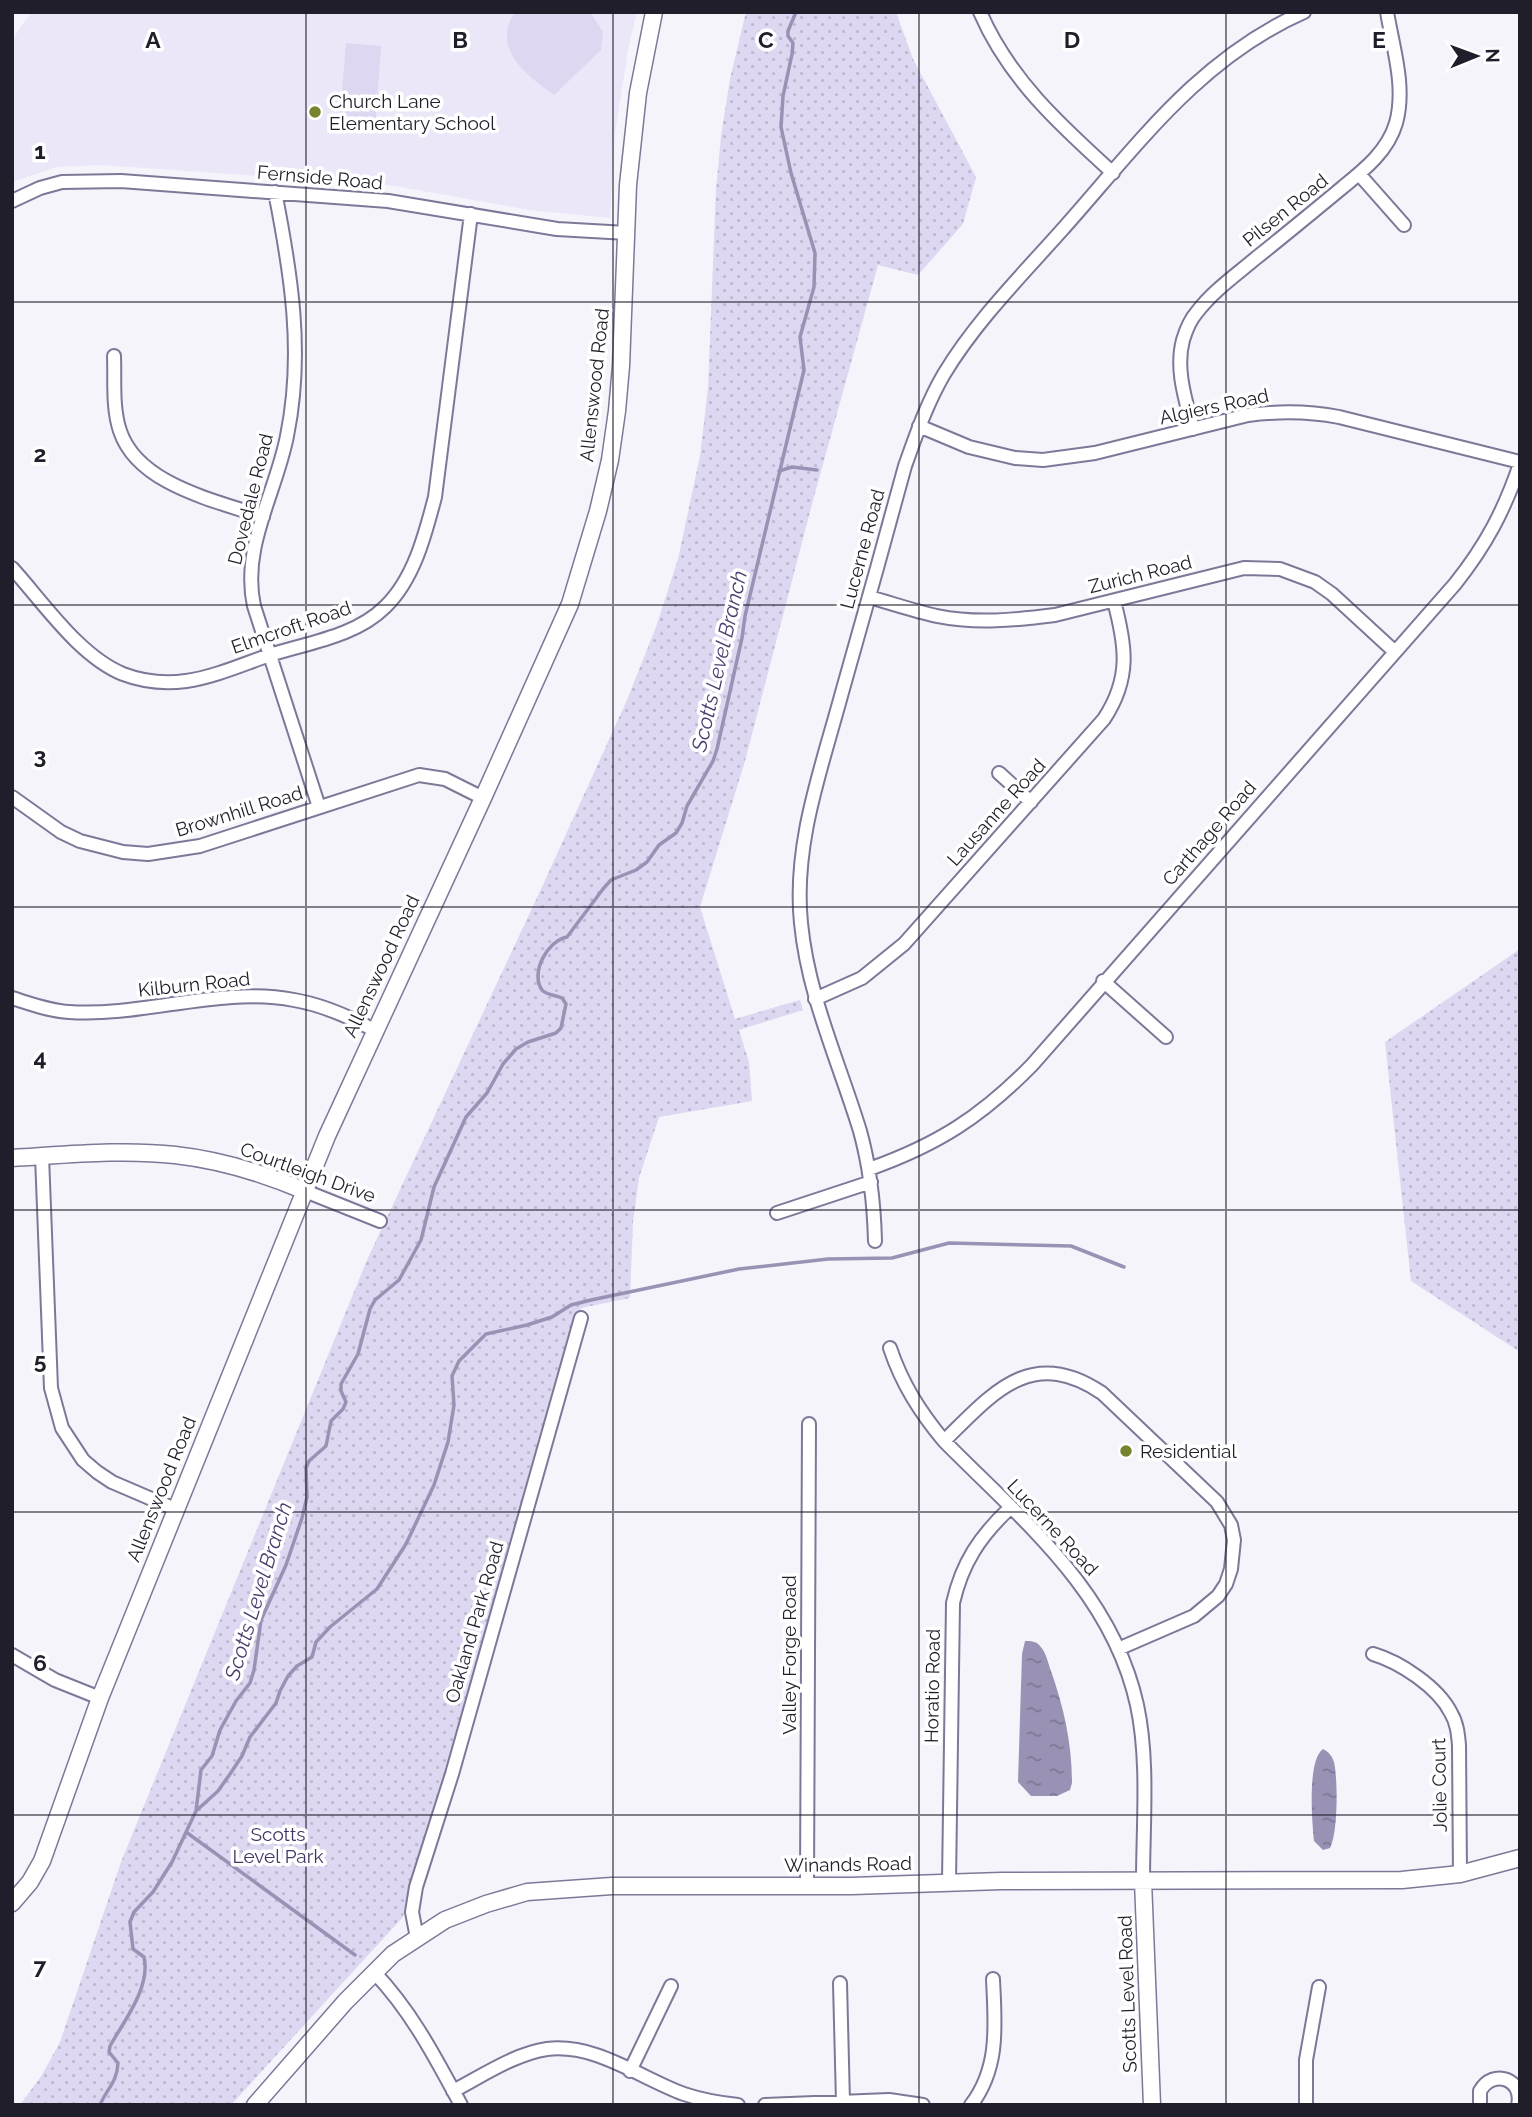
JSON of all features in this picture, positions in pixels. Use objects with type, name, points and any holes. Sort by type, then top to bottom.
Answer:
[{"type":"street","name":"Allenswood Road","points":[[12,1903],[30,1882],[41,1861],[100,1698],[175,1509],[374,1030],[570,604],[598,510],[617,411],[628,185],[638,93],[654,12]]},
{"type":"street","points":[[981,12],[996,43],[1031,93],[1056,121],[1113,173]]},
{"type":"street","name":"Lucerne Road","points":[[875,1241],[870,1175],[860,1132],[815,999],[801,923],[800,865],[814,795],[905,466],[919,426],[945,373],[984,319],[1178,98],[1229,54],[1255,37],[1304,12]]},
{"type":"street","name":"Pilsen Road","points":[[1193,429],[1184,394],[1180,357],[1185,335],[1195,314],[1219,289],[1359,174],[1389,140],[1398,112],[1398,72],[1387,12]]},
{"type":"street","points":[[1359,174],[1404,225]]},
{"type":"street","name":"Fernside Road","points":[[12,201],[40,188],[84,180],[388,201],[557,229],[626,233]]},
{"type":"street","name":"Dovedale Road","points":[[275,192],[293,291],[296,359],[287,436],[253,548],[250,588],[319,807]]},
{"type":"street","name":"Elmcroft Road","points":[[12,568],[81,646],[100,662],[131,676],[161,683],[204,678],[349,631],[369,620],[396,594],[410,570],[428,525],[439,473],[471,215]]},
{"type":"street","points":[[114,356],[119,429],[134,456],[160,478],[263,517]]},
{"type":"street","name":"Algiers Road","points":[[919,426],[969,447],[1015,458],[1043,460],[1095,453],[1248,415],[1310,412],[1520,463]]},
{"type":"street","name":"Carthage Road","points":[[777,1213],[870,1175],[930,1144],[984,1110],[1007,1091],[1455,584],[1489,538],[1510,493],[1520,463]]},
{"type":"street","name":"Zurich Road","points":[[869,597],[938,616],[971,620],[1028,619],[1055,615],[1244,568],[1280,569],[1315,582],[1332,594],[1395,652]]},
{"type":"street","name":"Lausanne Road","points":[[815,999],[862,978],[904,944],[1097,728],[1115,703],[1121,687],[1124,636],[1114,601]]},
{"type":"street","points":[[999,773],[1031,802]]},
{"type":"street","name":"Brownhill Road","points":[[12,797],[42,820],[80,841],[123,852],[148,854],[200,846],[419,775],[445,779],[483,798]]},
{"type":"street","points":[[1103,981],[1166,1037]]},
{"type":"street","name":"Kilburn Road","points":[[12,998],[67,1012],[95,1012],[265,996],[318,1005],[374,1030]]},
{"type":"street","name":"Courtleigh Drive","points":[[12,1158],[132,1153],[174,1155],[217,1162],[265,1174],[380,1221]]},
{"type":"street","points":[[41,1156],[51,1388],[62,1428],[83,1460],[97,1472],[112,1482],[175,1509]]},
{"type":"street","name":"Oakland Park Road","points":[[417,1938],[412,1912],[416,1887],[452,1774],[581,1318]]},
{"type":"street","name":"Lucerne Road","points":[[890,1348],[908,1393],[944,1441],[1072,1572],[1100,1612],[1118,1649],[1130,1680],[1143,1752],[1143,1881]]},
{"type":"street","points":[[944,1441],[993,1393],[1007,1384],[1043,1374],[1074,1379],[1102,1393],[1217,1502],[1231,1525],[1234,1555],[1226,1584],[1218,1596],[1194,1616],[1118,1649]]},
{"type":"street","name":"Valley Forge Road","points":[[807,1886],[809,1424]]},
{"type":"street","name":"Horatio Road","points":[[950,1882],[953,1603],[958,1582],[976,1545],[1010,1508]]},
{"type":"street","name":"Jolie Court","points":[[1373,1654],[1389,1658],[1412,1672],[1452,1713],[1460,1745],[1460,1874]]},
{"type":"street","points":[[12,1655],[55,1680],[100,1698]]},
{"type":"street","name":"Winands Road","points":[[262,2102],[345,2002],[393,1954],[446,1920],[475,1907],[547,1889],[950,1882],[1402,1880],[1460,1874],[1520,1858]]},
{"type":"street","name":"Scotts Level Road","points":[[1143,1881],[1152,2105]]},
{"type":"street","points":[[374,1972],[423,2034],[461,2105]]},
{"type":"street","points":[[971,2105],[985,2083],[995,2045],[993,1979]]},
{"type":"street","points":[[840,1983],[843,2102]]},
{"type":"street","points":[[631,2071],[671,1986]]},
{"type":"street","points":[[1306,2105],[1306,2060],[1319,1987]]},
{"type":"street","points":[[453,2091],[510,2062],[547,2049],[583,2050],[685,2094],[737,2105]]},
{"type":"street","points":[[1511,2081],[1520,2069]]},
{"type":"street","points":[[1480,2105],[1480,2091],[1489,2080],[1503,2078],[1511,2081],[1519,2094],[1518,2105]]},
{"type":"street","points":[[765,2105],[890,2100],[923,2105]]},
{"type":"shaded area","name":"Church Lane Elementary School","points":[[31,12],[637,12],[628,50],[615,134],[610,218],[529,210],[389,185],[100,165],[57,167],[12,182],[12,40]]},
{"type":"green space","points":[[515,12],[590,12],[603,32],[601,50],[554,95],[524,70],[509,50],[508,25]]},
{"type":"green space","name":"Scotts Level Park","points":[[746,12],[896,12],[913,59],[976,177],[963,224],[918,275],[878,265],[745,761],[700,907],[735,1019],[800,1000],[803,1010],[739,1030],[749,1062],[752,1101],[659,1117],[639,1178],[633,1222],[630,1298],[581,1308],[567,1364],[403,1917],[231,2105],[20,2105],[42,2075],[60,2042],[121,1862],[367,1260],[542,887],[627,700],[656,627],[678,559],[700,456],[708,388],[716,190],[721,136],[730,79]]},
{"type":"green space","points":[[346,43],[381,46],[376,118],[340,115]]},
{"type":"green space","points":[[1520,949],[1520,1352],[1411,1281],[1385,1042]]},
{"type":"water","points":[[1025,1641],[1037,1643],[1044,1651],[1066,1726],[1072,1783],[1070,1790],[1057,1796],[1031,1796],[1018,1782],[1022,1654]]},
{"type":"water","points":[[1323,1749],[1330,1754],[1334,1762],[1337,1793],[1333,1841],[1330,1848],[1323,1850],[1314,1841],[1312,1806],[1315,1765]]},
{"type":"waterway","name":"Scotts Level Branch","points":[[100,2105],[114,2081],[117,2070],[118,2063],[109,2052],[110,2046],[135,2003],[144,1980],[144,1957],[133,1949],[130,1922],[134,1912],[153,1892],[172,1862],[196,1811],[201,1770],[212,1756],[220,1730],[236,1701],[250,1683],[261,1620],[286,1565],[302,1518],[307,1497],[306,1468],[309,1461],[326,1446],[331,1421],[346,1402],[341,1384],[358,1354],[370,1309],[375,1300],[399,1280],[421,1240],[434,1187],[466,1117],[487,1093],[503,1064],[516,1049],[556,1033],[561,1028],[566,1004],[562,998],[542,990],[538,975],[542,959],[553,945],[567,937],[611,880],[636,870],[647,862],[659,845],[676,833],[717,749],[745,616],[804,370],[800,337],[814,287],[815,253],[791,173],[781,127],[783,96],[793,43],[788,31],[796,12]]},
{"type":"waterway","points":[[779,471],[792,467],[817,470]]},
{"type":"waterway","points":[[196,1811],[218,1791],[230,1774],[250,1737],[276,1703],[288,1676],[297,1666],[312,1657],[316,1642],[330,1627],[377,1589],[406,1544],[434,1485],[448,1442],[454,1405],[452,1376],[459,1361],[486,1334],[552,1317],[571,1305],[739,1269],[828,1259],[892,1258],[949,1243],[1071,1246],[1124,1267]]},
{"type":"waterway","points":[[186,1832],[355,1955]]},
{"type":"place","name":"Church Lane Elementary School","points":[[315,112]]},
{"type":"place","name":"Residential","points":[[1126,1451]]}]
